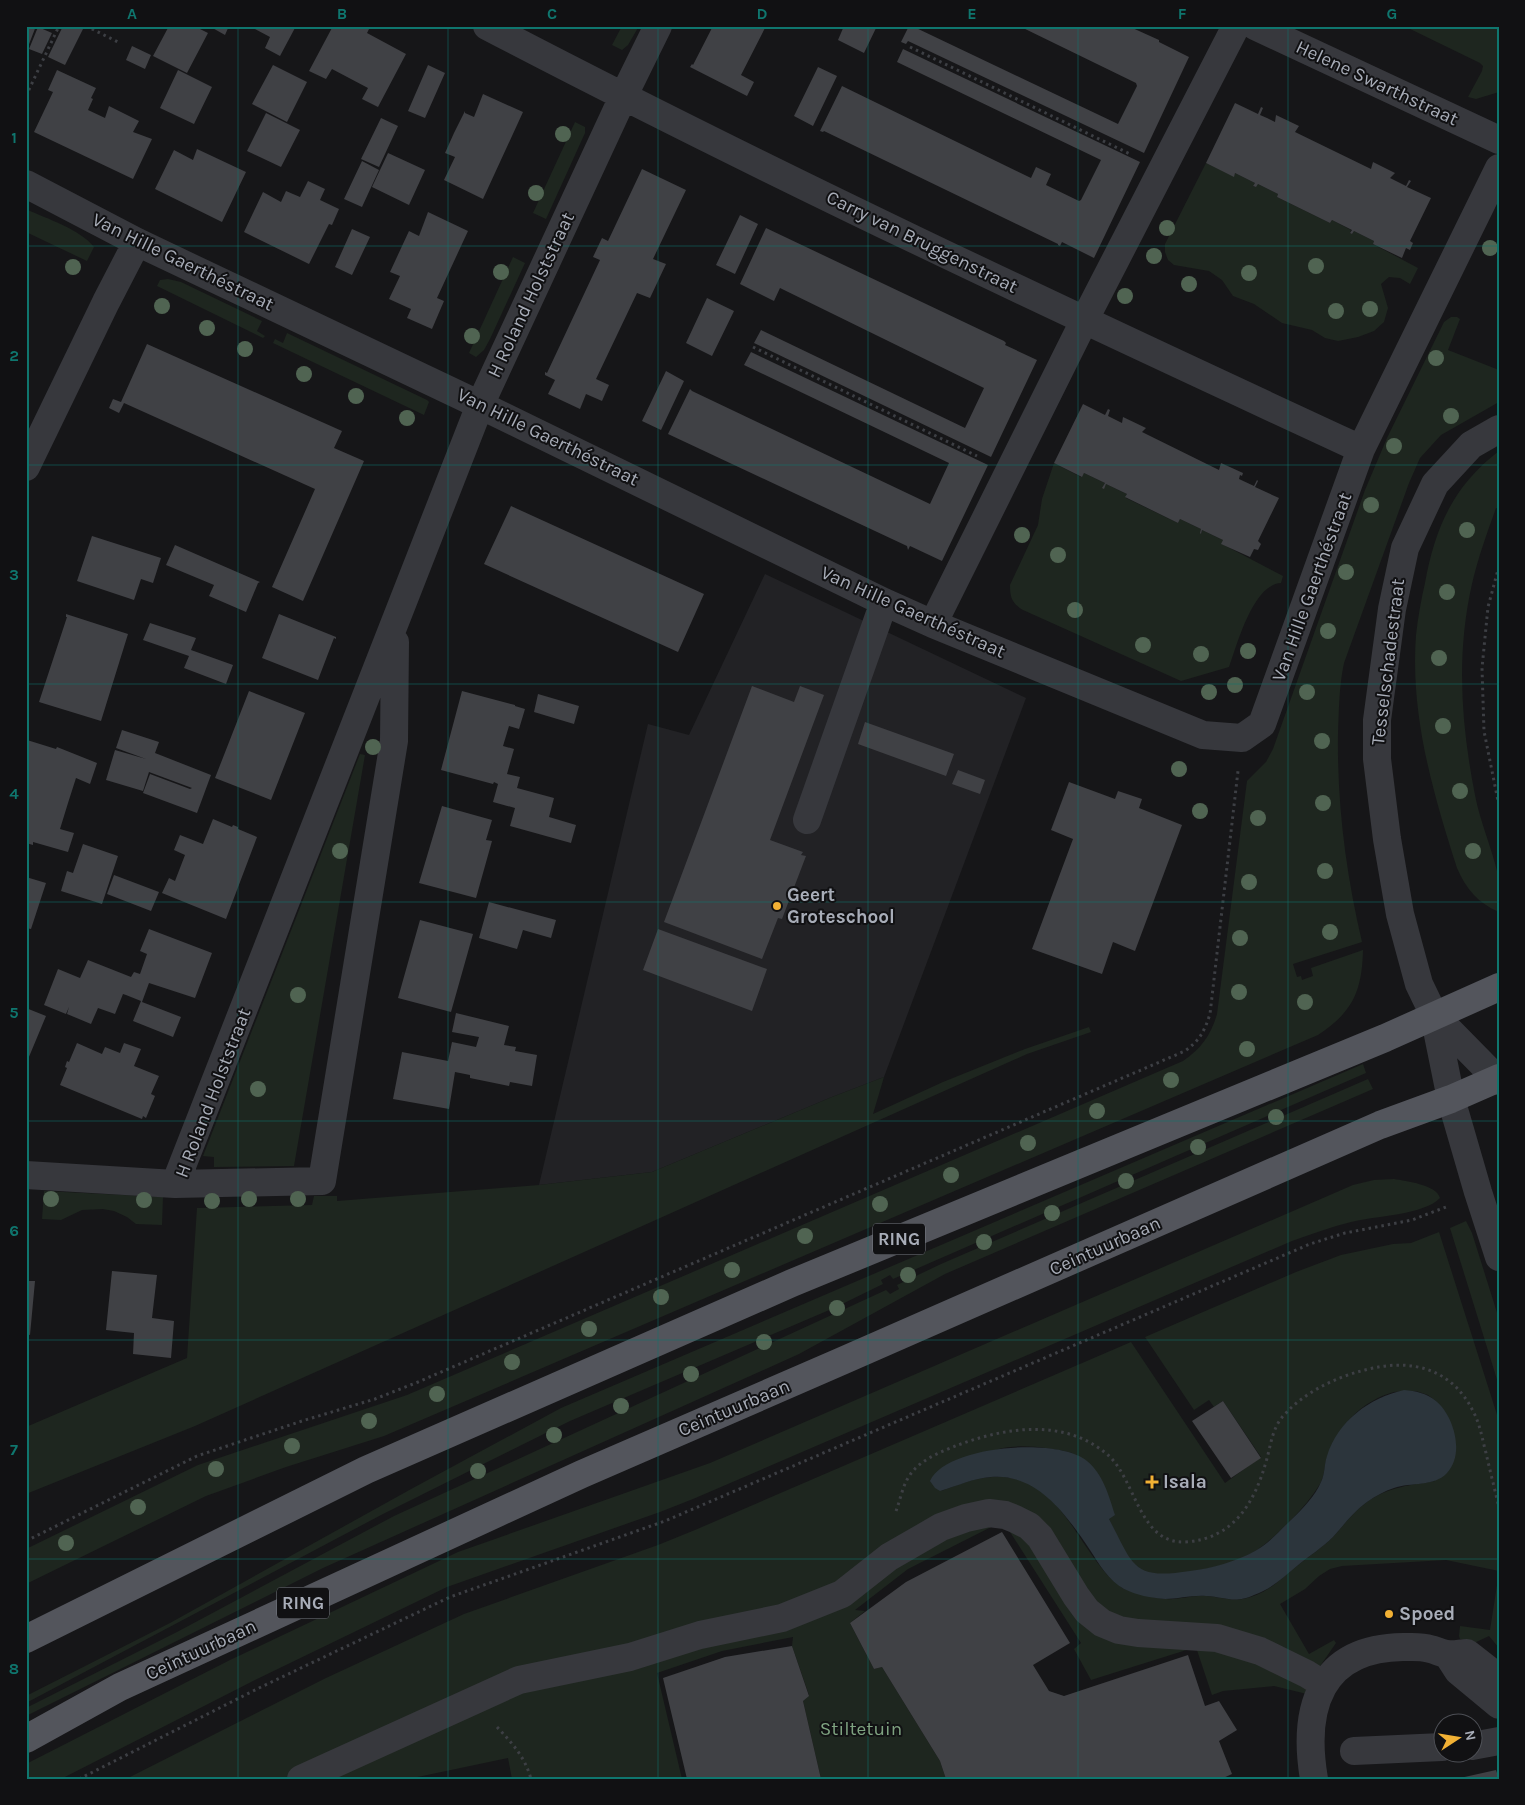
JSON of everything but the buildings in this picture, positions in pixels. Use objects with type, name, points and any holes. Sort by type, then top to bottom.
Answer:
[{"type":"main road","name":"RING","points":[[26,1639],[375,1466],[783,1287],[1385,1038],[1434,1014],[1499,987]]},
{"type":"main road","name":"Ceintuurbaan","points":[[26,1739],[120,1687],[582,1474],[1380,1125],[1451,1099],[1498,1079]]},
{"type":"street","name":"Carry van Bruggenstraat","points":[[487,26],[622,97],[1084,321],[1361,449]]},
{"type":"street","name":"H Roland Holststraat","points":[[395,626],[394,741],[322,1181],[175,1184],[395,626],[480,404],[622,97],[658,26]]},
{"type":"street","points":[[933,624],[1084,321],[1236,26]]},
{"type":"street","name":"Helene Swarthstraat","points":[[1255,26],[1499,140]]},
{"type":"street","name":"Van Hille Gaerthéstraat","points":[[26,184],[137,242],[480,404],[884,602],[1203,735],[1242,738],[1262,724],[1361,449],[1499,168]]},
{"type":"street","points":[[26,467],[137,242]]},
{"type":"street","name":"Tesselschadestraat","points":[[1434,1014],[1420,984],[1400,914],[1376,760],[1377,720],[1392,609],[1405,548],[1435,484],[1471,445],[1499,429]]},
{"type":"street","points":[[807,820],[884,602]]},
{"type":"street","points":[[1434,1014],[1451,1099],[1499,1257]]},
{"type":"street","name":"Ceintuurbaan","points":[[1434,1014],[1498,1079]]},
{"type":"street","points":[[26,1174],[175,1184]]},
{"type":"street","points":[[301,1779],[520,1680],[630,1657],[700,1635],[782,1618],[842,1594],[890,1557],[941,1527],[966,1518],[989,1513],[1005,1515],[1029,1526],[1040,1537],[1087,1611],[1102,1623],[1119,1630],[1138,1633],[1217,1638],[1260,1651],[1324,1684]]},
{"type":"street","points":[[1314,1779],[1311,1716],[1317,1696],[1329,1676],[1346,1661],[1373,1651],[1400,1647],[1421,1647],[1457,1654],[1499,1678]]},
{"type":"street","points":[[1457,1654],[1458,1671],[1499,1706]]},
{"type":"street","points":[[1354,1751],[1432,1747]]},
{"type":"path","points":[[26,96],[59,26]]},
{"type":"path","points":[[86,26],[118,42]]},
{"type":"path","points":[[910,47],[1162,169]]},
{"type":"path","points":[[753,347],[1009,472]]},
{"type":"path","points":[[1499,566],[1488,607],[1482,668],[1484,731],[1499,806]]},
{"type":"path","points":[[26,1541],[197,1456],[375,1399],[418,1382],[1185,1051],[1197,1042],[1206,1027],[1210,1014],[1242,738]]},
{"type":"path","points":[[79,1779],[251,1692],[450,1596],[674,1517],[1310,1244],[1345,1233],[1412,1220],[1478,1192]]},
{"type":"path","points":[[478,1699],[488,1719],[513,1743],[522,1756],[531,1779]]},
{"type":"shaded area","name":"Geert Groteschool","points":[[765,574],[1026,698],[884,1077],[652,1172],[539,1185],[648,724],[689,735]]},
{"type":"shaded area","points":[[1404,1390],[1421,1393],[1432,1398],[1448,1416],[1455,1436],[1456,1446],[1452,1465],[1447,1473],[1436,1480],[1394,1488],[1373,1498],[1357,1510],[1329,1541],[1267,1589],[1247,1598],[1230,1599],[1201,1596],[1165,1599],[1144,1596],[1129,1591],[1119,1586],[1109,1577],[1061,1511],[1037,1489],[1023,1482],[1008,1478],[991,1477],[966,1482],[940,1491],[930,1481],[940,1469],[957,1459],[1004,1448],[1029,1447],[1073,1453],[1093,1466],[1101,1479],[1115,1515],[1109,1519],[1124,1548],[1137,1566],[1145,1571],[1156,1573],[1207,1568],[1247,1555],[1270,1540],[1301,1510],[1316,1492],[1322,1479],[1332,1443],[1347,1422],[1367,1405]]},
{"type":"green space","points":[[622,26],[639,26],[628,45],[622,50],[612,45]]},
{"type":"green space","points":[[1404,26],[1499,26],[1499,92],[1476,99],[1468,97],[1483,66]]},
{"type":"green space","points":[[575,122],[585,127],[585,133],[546,219],[533,213]]},
{"type":"green space","points":[[1206,163],[1233,176],[1235,173],[1255,183],[1253,186],[1255,187],[1258,184],[1278,194],[1277,197],[1330,223],[1332,220],[1351,230],[1350,233],[1352,234],[1354,231],[1374,241],[1373,244],[1418,268],[1410,284],[1400,278],[1389,277],[1381,284],[1388,308],[1384,322],[1374,331],[1358,337],[1338,341],[1325,338],[1312,330],[1282,323],[1254,304],[1233,296],[1222,280],[1209,271],[1174,265],[1168,260],[1165,244]]},
{"type":"green space","points":[[26,209],[72,230],[88,241],[94,247],[87,261],[26,232]]},
{"type":"green space","points":[[513,257],[525,263],[490,339],[484,350],[476,357],[469,353]]},
{"type":"green space","points":[[168,279],[181,282],[262,321],[257,331],[265,336],[263,338],[157,286],[160,280]]},
{"type":"green space","points":[[1451,317],[1460,319],[1448,350],[1499,370],[1499,402],[1441,435],[1420,458],[1409,483],[1344,663],[1340,689],[1338,734],[1339,787],[1347,865],[1362,942],[1293,964],[1297,977],[1301,976],[1302,980],[1313,976],[1311,968],[1363,950],[1358,989],[1340,1018],[1318,1035],[384,1436],[286,1467],[206,1496],[26,1584],[26,1549],[198,1465],[407,1395],[1183,1061],[1195,1052],[1212,1029],[1217,1014],[1247,781],[1266,762],[1273,749],[1365,490],[1387,438],[1444,322]]},
{"type":"green space","points":[[287,333],[427,400],[429,402],[424,415],[273,343],[275,339],[283,343]]},
{"type":"green space","points":[[1499,451],[1499,509],[1496,508],[1472,584],[1464,637],[1462,690],[1466,742],[1477,805],[1499,879],[1499,912],[1479,900],[1464,882],[1457,868],[1425,753],[1416,695],[1415,665],[1416,635],[1421,602],[1434,544],[1441,526],[1458,494],[1469,479]]},
{"type":"green space","points":[[1054,463],[1081,477],[1084,473],[1105,483],[1103,487],[1106,484],[1127,494],[1126,498],[1178,523],[1180,519],[1201,529],[1201,534],[1202,530],[1223,540],[1222,544],[1283,576],[1281,583],[1271,586],[1262,593],[1254,604],[1229,667],[1181,681],[1023,610],[1016,605],[1011,597],[1010,585],[1038,525],[1042,499]]},
{"type":"green space","points":[[360,754],[365,755],[294,1166],[214,1167],[214,1157],[203,1156]]},
{"type":"green space","points":[[1089,1027],[1091,1032],[1027,1054],[195,1426],[26,1494],[26,1427],[187,1358],[197,1208],[312,1205],[314,1196],[337,1196],[337,1201],[539,1185],[652,1172],[884,1077],[873,1114],[943,1082],[1025,1049]]},
{"type":"green space","points":[[1363,1064],[1366,1073],[893,1279],[890,1275],[881,1280],[883,1284],[834,1308],[570,1421],[383,1514],[26,1703],[26,1696],[170,1623],[561,1408]]},
{"type":"green space","points":[[1368,1079],[1373,1089],[945,1274],[799,1354],[323,1568],[26,1716],[26,1708],[177,1632],[394,1516],[886,1290],[890,1294],[899,1289],[897,1285],[941,1264]]},
{"type":"green space","points":[[1394,1179],[1413,1182],[1427,1187],[1438,1194],[1440,1198],[1433,1204],[1423,1208],[1351,1222],[1292,1241],[693,1499],[447,1587],[255,1680],[61,1779],[26,1779],[26,1764],[230,1660],[458,1552],[710,1463],[1353,1185],[1374,1180]]},
{"type":"green space","points":[[44,1191],[163,1197],[162,1225],[136,1224],[114,1211],[103,1209],[82,1210],[61,1220],[42,1219]]},
{"type":"green space","points":[[1466,1221],[1472,1233],[1499,1319],[1499,1386],[1450,1228]]},
{"type":"green space","name":"Isala","points":[[1439,1232],[1499,1421],[1499,1571],[1446,1560],[1342,1566],[1330,1569],[1319,1576],[1305,1589],[1280,1604],[1309,1654],[1334,1640],[1336,1643],[1316,1672],[1307,1694],[1274,1686],[1223,1691],[1212,1695],[1196,1647],[1091,1680],[1074,1649],[1081,1643],[1003,1521],[908,1569],[855,1610],[865,1611],[850,1623],[874,1669],[882,1667],[940,1761],[946,1779],[821,1779],[803,1701],[809,1695],[792,1646],[793,1637],[722,1651],[657,1673],[682,1779],[512,1779],[508,1758],[408,1779],[126,1779],[326,1678],[464,1614],[695,1530],[1131,1342],[1225,1483],[1261,1457],[1223,1401],[1214,1407],[1209,1400],[1194,1410],[1145,1337],[1296,1272],[1341,1255],[1393,1244],[1411,1243]],"holes":[[[1416,1391],[1428,1395],[1437,1402],[1435,1481],[1400,1487],[1375,1497],[1357,1510],[1329,1541],[1274,1585],[1262,1592],[1242,1599],[1201,1596],[1165,1599],[1142,1595],[1121,1587],[1092,1556],[1067,1518],[1052,1501],[1036,1488],[1016,1479],[985,1478],[966,1482],[941,1491],[981,1460],[1001,1448],[1021,1446],[1054,1449],[1072,1453],[1109,1519],[1123,1549],[1135,1565],[1147,1572],[1161,1575],[1207,1569],[1250,1555],[1271,1539],[1295,1516],[1320,1484],[1332,1444],[1338,1434],[1345,1424],[1362,1408],[1372,1401],[1394,1392]]]},
{"type":"green space","points":[[1499,1572],[1499,1648],[1489,1636],[1472,1644],[1460,1639],[1460,1626],[1490,1630]]},
{"type":"place","name":"Geert Groteschool","points":[[777,906]]},
{"type":"place","name":"Isala","points":[[1152,1482]]},
{"type":"place","name":"Spoed","points":[[1389,1614]]},
{"type":"park label","name":"Stiltetuin","points":[[861,1729]]}]
